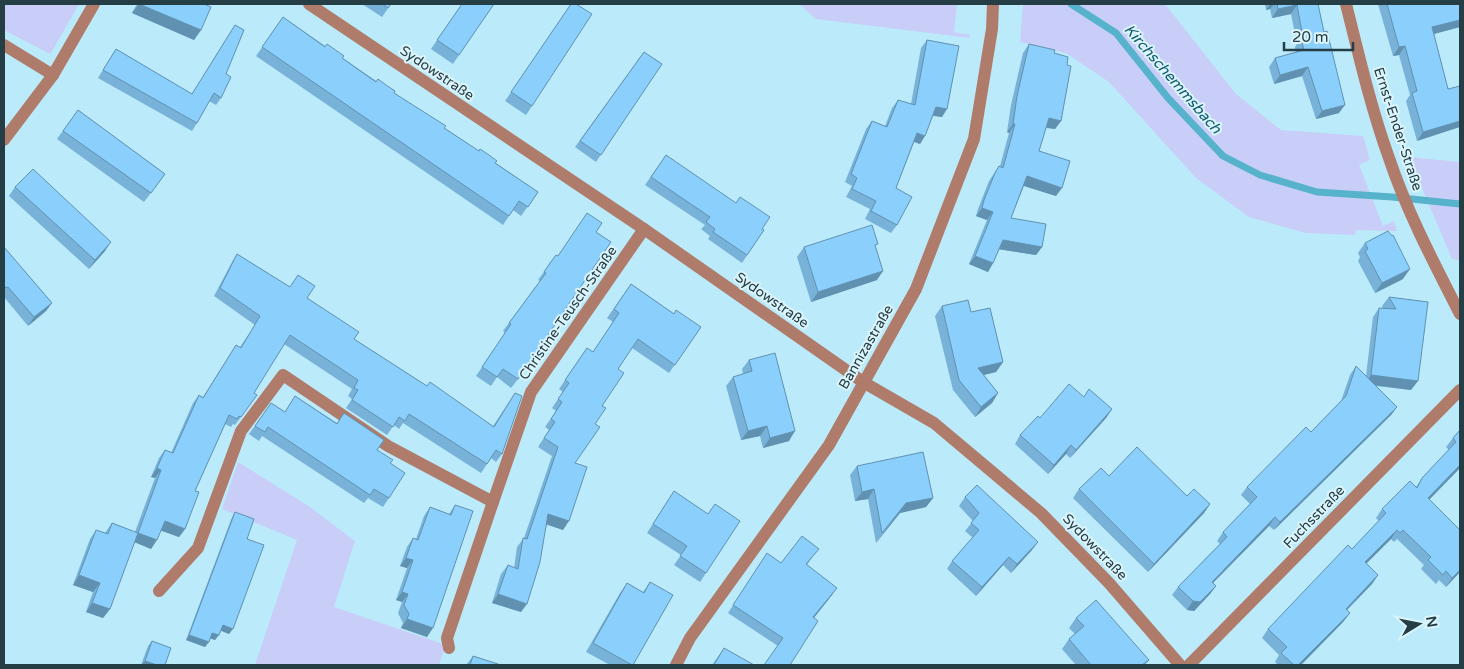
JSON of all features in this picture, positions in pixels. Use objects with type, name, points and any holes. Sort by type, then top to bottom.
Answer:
[{"type":"street","points":[[4,140],[53,75],[94,4]]},
{"type":"street","name":"Sydowstraße","points":[[309,4],[644,229],[864,382],[934,423],[1041,513],[1109,583],[1180,665]]},
{"type":"street","name":"Bannizastraße","points":[[676,665],[690,638],[829,445],[916,289],[974,139],[992,29],[993,4]]},
{"type":"street","name":"Ernst-Ender-Straße","points":[[1346,4],[1365,79],[1389,159],[1414,220],[1460,314]]},
{"type":"street","points":[[4,45],[53,75]]},
{"type":"street","name":"Christine-Teusch-Straße","points":[[448,648],[447,638],[531,392],[644,229]]},
{"type":"street","points":[[159,591],[198,548],[241,430],[283,375],[388,446],[493,502]]},
{"type":"street","name":"Fuchsstraße","points":[[1189,665],[1460,390]]},
{"type":"shaded area","points":[[4,4],[79,4],[51,53],[48,53],[4,30]]},
{"type":"shaded area","points":[[799,4],[957,4],[954,32],[970,35],[970,38],[816,19]]},
{"type":"shaded area","points":[[1023,4],[1165,4],[1236,94],[1281,130],[1363,136],[1370,160],[1359,165],[1383,226],[1394,221],[1397,231],[1356,230],[1355,235],[1305,233],[1249,217],[1196,178],[1109,82],[1066,53],[1020,42]]},
{"type":"shaded area","points":[[1409,157],[1460,162],[1460,260],[1452,259]]},
{"type":"shaded area","points":[[238,462],[310,507],[355,541],[334,607],[446,645],[439,665],[255,665],[297,540],[222,509]]},
{"type":"building","points":[[139,4],[204,4],[211,7],[201,30]]},
{"type":"building","points":[[382,4],[391,4],[388,8]]},
{"type":"building","points":[[462,4],[494,4],[459,55],[437,40]]},
{"type":"building","points":[[571,4],[576,4],[592,14],[532,106],[511,92]]},
{"type":"building","points":[[1277,4],[1318,4],[1324,32],[1327,31],[1345,105],[1322,111],[1308,67],[1280,75],[1275,58],[1304,50],[1297,5],[1278,9]]},
{"type":"building","points":[[1387,4],[1460,4],[1460,20],[1432,27],[1448,89],[1460,86],[1460,121],[1423,132],[1412,93],[1417,91],[1405,46],[1399,47]]},
{"type":"building","points":[[283,17],[325,47],[327,44],[344,56],[342,58],[376,82],[378,79],[395,91],[394,93],[446,126],[444,128],[479,151],[480,149],[489,155],[497,161],[495,163],[538,192],[528,207],[519,201],[509,216],[262,47]]},
{"type":"building","points":[[235,25],[244,30],[226,74],[231,77],[221,98],[214,93],[197,123],[103,70],[116,49],[192,94]]},
{"type":"building","points":[[927,40],[959,46],[947,109],[936,107],[925,136],[917,133],[896,188],[912,197],[897,225],[871,211],[876,201],[852,189],[857,178],[851,174],[872,121],[887,127],[898,100],[915,105]]},
{"type":"building","points":[[1029,44],[1055,50],[1054,53],[1068,57],[1067,65],[1071,66],[1061,121],[1049,118],[1039,151],[1070,161],[1062,188],[1027,176],[1011,218],[1046,224],[1042,247],[1003,240],[993,263],[975,256],[993,212],[982,208],[995,173],[999,166],[1003,168],[1015,124],[1013,124],[1017,96]]},
{"type":"building","points":[[644,52],[662,64],[601,155],[580,141]]},
{"type":"building","points":[[78,110],[165,174],[151,193],[63,131]]},
{"type":"building","points":[[666,155],[736,203],[740,197],[770,217],[762,229],[764,230],[747,255],[713,232],[715,229],[706,222],[710,217],[651,177]]},
{"type":"building","points":[[33,169],[111,242],[95,260],[15,187]]},
{"type":"building","points":[[587,213],[602,223],[596,232],[611,242],[518,379],[503,369],[497,377],[482,367],[511,324],[509,323]]},
{"type":"building","points":[[872,225],[878,244],[875,245],[883,271],[818,292],[804,247]]},
{"type":"building","points":[[1388,231],[1393,235],[1410,269],[1382,283],[1365,251],[1368,249],[1365,243]]},
{"type":"building","points":[[4,247],[52,303],[34,317],[8,287],[6,288],[4,285]]},
{"type":"building","points":[[237,254],[290,287],[298,275],[315,286],[307,298],[359,332],[354,339],[427,386],[430,382],[494,427],[515,393],[522,396],[502,454],[496,450],[487,464],[409,414],[405,421],[399,417],[393,427],[352,400],[358,390],[354,388],[358,380],[290,335],[254,393],[257,395],[241,417],[239,416],[237,419],[229,415],[195,491],[199,492],[185,529],[165,521],[157,540],[138,533],[161,470],[157,468],[165,450],[173,453],[199,395],[203,398],[236,345],[241,348],[260,316],[220,288]]},
{"type":"building","points":[[631,284],[674,314],[676,310],[701,327],[675,365],[638,339],[618,369],[624,373],[602,406],[606,408],[595,424],[600,427],[575,463],[587,467],[569,521],[548,514],[540,562],[527,604],[498,594],[508,565],[518,569],[523,538],[527,539],[558,447],[544,438],[555,422],[551,419],[562,402],[558,399],[569,383],[565,380],[587,348],[593,352],[619,313],[614,309]]},
{"type":"building","points":[[1389,297],[1428,302],[1418,381],[1371,375],[1379,308],[1396,309]]},
{"type":"building","points":[[968,300],[971,312],[990,308],[1003,362],[978,368],[998,393],[981,407],[959,380],[942,306]]},
{"type":"building","points":[[775,353],[795,431],[770,438],[767,426],[748,431],[733,377],[752,371],[749,360]]},
{"type":"building","points":[[1356,366],[1397,407],[1280,522],[1275,517],[1212,582],[1216,586],[1200,602],[1193,601],[1178,587],[1227,537],[1223,532],[1257,497],[1247,487],[1306,427],[1311,432],[1346,396]]},
{"type":"building","points":[[1069,384],[1084,397],[1089,389],[1112,409],[1076,450],[1071,445],[1054,465],[1020,435],[1038,416],[1040,418]]},
{"type":"building","points":[[295,396],[337,424],[344,413],[384,440],[377,450],[393,460],[390,463],[405,473],[389,498],[374,489],[370,495],[268,427],[265,432],[255,426],[271,403],[285,412]]},
{"type":"building","points":[[1460,430],[1460,465],[1428,498],[1460,530],[1460,570],[1452,578],[1446,571],[1443,575],[1428,560],[1431,557],[1403,530],[1400,533],[1397,530],[1365,562],[1378,575],[1346,609],[1350,613],[1298,665],[1294,665],[1281,653],[1287,647],[1268,629],[1348,545],[1352,549],[1386,513],[1382,509],[1410,481],[1417,488],[1422,478],[1456,442],[1453,438]]},
{"type":"building","points":[[1137,447],[1187,496],[1194,489],[1210,504],[1154,564],[1079,489],[1101,468],[1109,476]]},
{"type":"building","points":[[923,452],[933,498],[906,503],[882,533],[874,489],[862,492],[857,466]]},
{"type":"building","points":[[977,485],[1038,542],[1017,564],[1009,557],[982,587],[952,561],[979,530],[971,523],[979,513],[965,497]]},
{"type":"building","points":[[674,491],[708,514],[715,504],[740,521],[706,573],[680,556],[687,546],[653,524]]},
{"type":"building","points":[[455,505],[473,511],[433,628],[407,619],[409,614],[404,605],[408,594],[402,592],[413,560],[406,558],[413,538],[418,540],[430,507],[451,515]]},
{"type":"building","points":[[235,512],[254,519],[247,539],[264,545],[233,629],[223,625],[219,635],[212,633],[209,642],[189,635]]},
{"type":"building","points":[[112,523],[138,533],[110,609],[92,603],[100,583],[79,575],[96,530],[108,534]]},
{"type":"building","points":[[802,536],[819,549],[806,564],[837,588],[813,617],[818,621],[790,665],[764,665],[783,638],[733,605],[767,553],[781,563]]},
{"type":"building","points":[[650,582],[673,595],[632,665],[593,643],[627,583],[644,593]]},
{"type":"building","points":[[1096,600],[1149,660],[1142,665],[1091,665],[1069,639],[1084,626],[1076,618]]},
{"type":"building","points":[[152,641],[171,648],[165,665],[157,665],[145,661]]},
{"type":"building","points":[[724,648],[754,665],[714,665]]},
{"type":"building","points":[[473,656],[501,665],[470,665]]},
{"type":"waterway","name":"Kirchschemmsbach","points":[[1071,4],[1116,33],[1168,98],[1223,156],[1260,175],[1317,192],[1460,204]]}]
